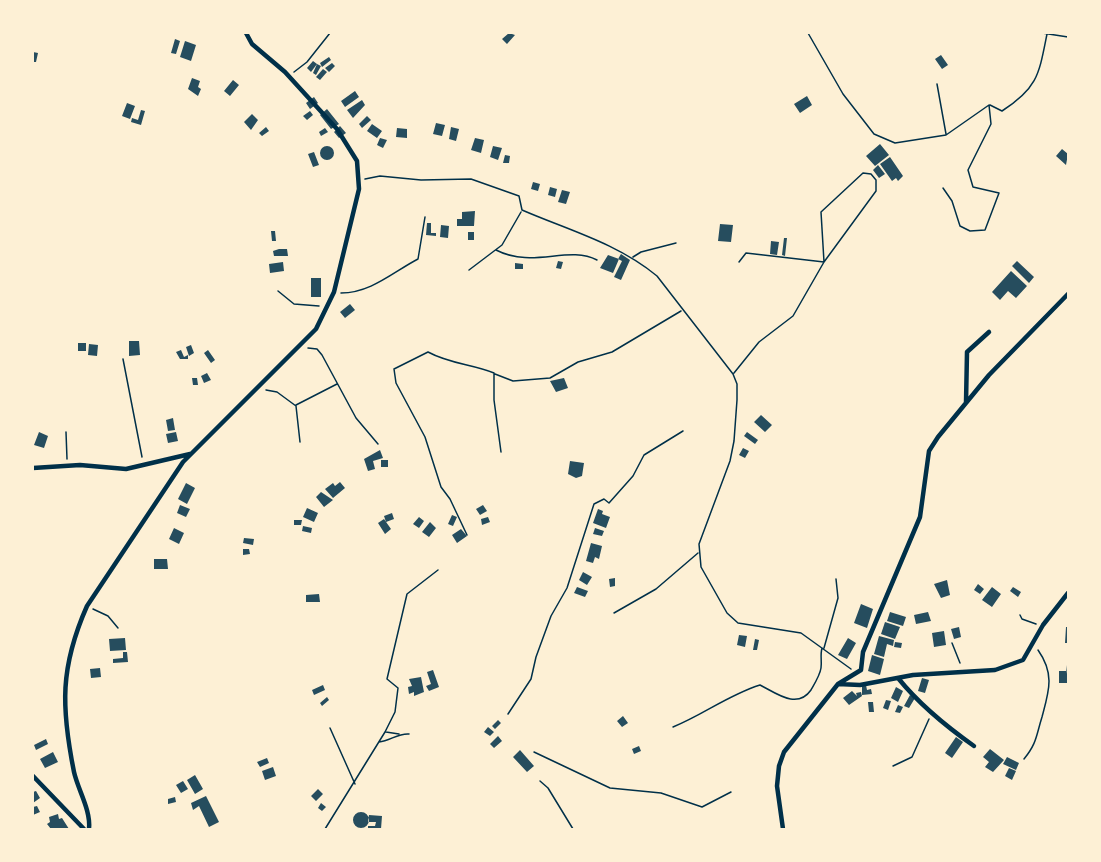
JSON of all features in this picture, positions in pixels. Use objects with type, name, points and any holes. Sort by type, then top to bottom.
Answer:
[{"type":"street","points":[[89,829],[74,774],[65,700],[69,651],[87,606],[190,454],[298,347],[323,318],[334,292],[359,180],[357,160],[337,129],[288,76],[252,44],[246,33]]},
{"type":"street","points":[[783,829],[777,786],[779,766],[784,752],[838,684],[861,670],[863,652],[920,517],[929,451],[989,375],[1068,294]]},
{"type":"street","points":[[966,403],[967,352],[989,332]]},
{"type":"street","points":[[33,468],[67,466],[126,469],[190,454]]},
{"type":"street","points":[[838,684],[861,685],[898,678],[995,670],[1023,660],[1043,625],[1068,593]]},
{"type":"street","points":[[898,678],[934,714],[974,746]]},
{"type":"street","points":[[33,776],[84,829]]},
{"type":"path","points":[[288,76],[307,62],[330,33]]},
{"type":"path","points":[[808,33],[843,94],[874,134],[895,143],[946,135],[965,124],[989,105]]},
{"type":"path","points":[[1042,33],[1068,37]]},
{"type":"path","points":[[989,105],[1002,111],[1020,99],[1039,75],[1047,34]]},
{"type":"path","points":[[937,84],[946,135]]},
{"type":"path","points":[[943,188],[952,201],[960,226],[970,231],[985,230],[999,193],[973,188],[968,170],[991,124],[989,105]]},
{"type":"path","points":[[733,374],[759,342],[793,316],[824,262],[876,191],[876,180],[871,174],[863,173],[821,212],[824,262]]},
{"type":"path","points":[[359,180],[380,176],[421,180],[471,179],[519,196],[522,210],[509,236],[496,250],[469,270]]},
{"type":"path","points":[[522,210],[596,238],[632,258],[657,276],[733,374],[737,400],[730,461],[705,525],[699,552],[701,567],[727,613],[738,623],[801,633],[851,669],[861,670]]},
{"type":"path","points":[[334,292],[345,293],[384,281],[397,270],[418,259],[425,217]]},
{"type":"path","points":[[632,258],[641,252],[676,243]]},
{"type":"path","points":[[496,250],[509,257],[581,254],[597,260]]},
{"type":"path","points":[[739,262],[746,253],[752,252],[770,257],[824,262]]},
{"type":"path","points":[[278,291],[294,304],[319,305],[323,318]]},
{"type":"path","points":[[467,535],[450,499],[441,487],[425,437],[396,383],[394,369],[429,352],[446,362],[473,365],[513,381],[550,378],[578,362],[612,352],[682,310]]},
{"type":"path","points":[[298,347],[317,349],[339,383],[356,418],[378,444]]},
{"type":"path","points":[[123,359],[143,464]]},
{"type":"path","points":[[494,373],[494,400],[501,452]]},
{"type":"path","points":[[296,405],[339,383]]},
{"type":"path","points":[[257,388],[277,392],[296,405],[300,442]]},
{"type":"path","points":[[508,714],[531,679],[536,657],[551,616],[567,588],[594,504],[604,499],[609,503],[633,476],[644,455],[683,431]]},
{"type":"path","points":[[66,432],[67,466]]},
{"type":"path","points":[[614,613],[656,589],[699,552]]},
{"type":"path","points":[[325,829],[355,784],[395,712],[398,688],[387,679],[407,594],[438,570]]},
{"type":"path","points":[[673,727],[690,720],[725,698],[760,685],[784,699],[799,699],[807,695],[821,669],[823,648],[838,598],[836,579]]},
{"type":"path","points":[[87,606],[108,615],[118,628]]},
{"type":"path","points":[[1020,615],[1022,619],[1043,625]]},
{"type":"path","points":[[952,643],[963,673]]},
{"type":"path","points":[[1024,759],[1036,744],[1051,688],[1047,662],[1033,646]]},
{"type":"path","points":[[893,766],[912,757],[928,720],[934,714]]},
{"type":"path","points":[[330,728],[355,784]]},
{"type":"path","points":[[385,732],[409,734]]},
{"type":"path","points":[[378,742],[388,741],[402,734]]},
{"type":"path","points":[[534,752],[610,788],[661,793],[702,807],[731,792]]},
{"type":"path","points":[[540,781],[548,788],[573,829]]},
{"type":"building","points":[[509,33],[515,35],[507,44],[502,39]]},
{"type":"building","points":[[175,39],[180,41],[176,54],[171,53]]},
{"type":"building","points":[[185,41],[196,45],[191,61],[180,57]]},
{"type":"building","points":[[33,52],[38,53],[36,62],[33,62]]},
{"type":"building","points":[[941,55],[948,65],[942,69],[935,59]]},
{"type":"building","points":[[329,57],[331,60],[322,67],[320,63]]},
{"type":"building","points":[[313,61],[317,64],[311,72],[307,68]]},
{"type":"building","points":[[332,63],[335,66],[329,72],[325,68]]},
{"type":"building","points":[[317,64],[321,66],[316,75],[313,73]]},
{"type":"building","points":[[323,69],[327,72],[320,80],[316,77]]},
{"type":"building","points":[[192,78],[200,81],[198,87],[201,89],[198,96],[188,89]]},
{"type":"building","points":[[233,80],[239,85],[230,96],[224,91]]},
{"type":"building","points":[[355,91],[359,97],[345,107],[341,101]]},
{"type":"building","points":[[807,96],[812,105],[800,113],[794,104]]},
{"type":"building","points":[[314,97],[318,103],[310,109],[306,103]]},
{"type":"building","points":[[362,100],[365,105],[353,118],[347,110]]},
{"type":"building","points":[[127,103],[135,106],[130,119],[122,116]]},
{"type":"building","points":[[327,109],[339,124],[331,129],[320,115]]},
{"type":"building","points":[[141,110],[145,111],[141,125],[131,122],[132,118],[138,120]]},
{"type":"building","points":[[310,111],[313,115],[307,120],[303,116]]},
{"type":"building","points":[[252,114],[258,120],[251,130],[244,122]]},
{"type":"building","points":[[367,116],[371,120],[362,128],[359,124]]},
{"type":"building","points":[[436,123],[445,125],[442,136],[433,134]]},
{"type":"building","points":[[372,124],[382,131],[377,138],[367,131]]},
{"type":"building","points":[[340,126],[346,133],[339,138],[334,132]]},
{"type":"building","points":[[266,127],[269,131],[262,136],[259,133]]},
{"type":"building","points":[[451,127],[459,129],[456,141],[449,139]]},
{"type":"building","points":[[325,128],[328,132],[321,136],[319,132]]},
{"type":"building","points":[[397,128],[407,129],[407,138],[396,137]]},
{"type":"building","points":[[380,138],[387,140],[383,148],[377,145]]},
{"type":"building","points":[[475,138],[484,140],[481,153],[471,150]]},
{"type":"building","points":[[880,144],[889,155],[875,166],[866,156]]},
{"type":"building","points":[[327,146],[332,148],[334,153],[332,158],[327,160],[322,158],[320,153],[322,148]]},
{"type":"building","points":[[493,146],[502,148],[498,160],[490,157]]},
{"type":"building","points":[[1062,149],[1068,154],[1066,165],[1056,156]]},
{"type":"building","points":[[314,152],[319,165],[313,167],[308,154]]},
{"type":"building","points":[[505,155],[510,156],[509,163],[503,163]]},
{"type":"building","points":[[890,157],[903,176],[898,181],[896,178],[892,181],[880,164]]},
{"type":"building","points":[[878,165],[885,174],[879,178],[873,170]]},
{"type":"building","points":[[533,182],[540,184],[538,191],[531,189]]},
{"type":"building","points":[[550,187],[557,189],[555,197],[548,195]]},
{"type":"building","points":[[562,190],[570,192],[566,204],[558,202]]},
{"type":"building","points":[[475,211],[474,226],[457,226],[457,219],[462,219],[462,212]]},
{"type":"building","points":[[427,223],[431,223],[431,233],[436,233],[436,236],[426,235]]},
{"type":"building","points":[[720,224],[733,225],[731,242],[718,241]]},
{"type":"building","points":[[441,225],[449,226],[448,238],[440,237]]},
{"type":"building","points":[[271,231],[275,231],[276,241],[272,241]]},
{"type":"building","points":[[468,232],[474,232],[474,240],[468,240]]},
{"type":"building","points":[[784,238],[787,238],[785,256],[782,255]]},
{"type":"building","points":[[771,241],[779,242],[777,255],[770,254]]},
{"type":"building","points":[[287,249],[288,256],[274,256],[273,251]]},
{"type":"building","points":[[621,254],[630,260],[621,280],[614,277],[622,261],[618,259]]},
{"type":"building","points":[[608,255],[619,259],[613,273],[600,268]]},
{"type":"building","points":[[558,261],[563,262],[561,269],[556,268]]},
{"type":"building","points":[[1017,261],[1034,277],[1029,283],[1012,266]]},
{"type":"building","points":[[283,262],[284,271],[270,273],[269,264]]},
{"type":"building","points":[[515,263],[523,264],[523,269],[515,269]]},
{"type":"building","points":[[1011,271],[1027,286],[1016,298],[1008,291],[1000,300],[992,292]]},
{"type":"building","points":[[311,278],[321,278],[321,297],[311,297]]},
{"type":"building","points":[[350,304],[355,310],[345,318],[340,312]]},
{"type":"building","points":[[129,341],[139,341],[140,355],[129,356]]},
{"type":"building","points":[[78,343],[86,343],[86,351],[78,351]]},
{"type":"building","points":[[89,344],[98,345],[97,356],[88,355]]},
{"type":"building","points":[[191,345],[194,353],[189,356],[186,347]]},
{"type":"building","points":[[181,350],[184,357],[188,355],[188,359],[180,359],[176,352]]},
{"type":"building","points":[[208,350],[215,360],[211,363],[204,353]]},
{"type":"building","points":[[207,373],[211,380],[204,383],[201,376]]},
{"type":"building","points":[[192,378],[197,378],[198,385],[193,385]]},
{"type":"building","points":[[564,378],[568,388],[556,392],[550,381]]},
{"type":"building","points":[[761,415],[772,425],[765,432],[754,422]]},
{"type":"building","points":[[173,418],[175,430],[168,431],[166,420]]},
{"type":"building","points":[[39,432],[48,436],[44,448],[34,445]]},
{"type":"building","points":[[176,432],[178,441],[168,443],[166,434]]},
{"type":"building","points":[[747,432],[758,440],[755,444],[744,436]]},
{"type":"building","points":[[743,448],[749,451],[745,458],[739,455]]},
{"type":"building","points":[[380,450],[383,458],[373,461],[375,469],[368,471],[364,459]]},
{"type":"building","points":[[381,460],[388,460],[388,467],[381,467]]},
{"type":"building","points":[[570,461],[584,463],[582,476],[576,478],[568,474]]},
{"type":"building","points":[[340,482],[345,488],[333,498],[325,489],[333,483],[335,486]]},
{"type":"building","points":[[186,483],[195,488],[187,504],[178,499]]},
{"type":"building","points":[[321,492],[333,500],[324,507],[316,497]]},
{"type":"building","points":[[180,505],[190,509],[186,517],[177,513]]},
{"type":"building","points":[[483,505],[487,511],[480,515],[476,509]]},
{"type":"building","points":[[307,508],[318,513],[314,522],[303,517]]},
{"type":"building","points":[[598,509],[603,511],[602,514],[610,517],[606,528],[593,523]]},
{"type":"building","points":[[392,513],[394,519],[386,522],[384,516]]},
{"type":"building","points":[[452,515],[457,517],[453,526],[448,524]]},
{"type":"building","points":[[419,517],[424,521],[419,528],[413,524]]},
{"type":"building","points":[[488,517],[490,522],[482,525],[481,519]]},
{"type":"building","points":[[384,519],[391,529],[385,534],[378,523]]},
{"type":"building","points":[[294,520],[302,520],[301,525],[294,525]]},
{"type":"building","points":[[430,522],[436,528],[429,537],[422,532]]},
{"type":"building","points":[[303,526],[312,528],[311,533],[302,531]]},
{"type":"building","points":[[174,528],[184,533],[179,544],[169,539]]},
{"type":"building","points":[[595,528],[604,531],[602,536],[593,534]]},
{"type":"building","points":[[461,529],[467,536],[457,543],[452,535]]},
{"type":"building","points":[[244,538],[254,539],[253,545],[243,543]]},
{"type":"building","points":[[591,543],[602,546],[599,559],[595,557],[593,563],[586,561]]},
{"type":"building","points":[[243,549],[249,549],[250,554],[243,555]]},
{"type":"building","points":[[154,559],[167,559],[168,569],[154,569]]},
{"type":"building","points":[[583,572],[592,577],[587,585],[579,580]]},
{"type":"building","points":[[615,578],[615,586],[610,587],[609,579]]},
{"type":"building","points":[[947,580],[950,595],[941,598],[934,584]]},
{"type":"building","points":[[978,584],[984,589],[980,594],[974,590]]},
{"type":"building","points":[[577,587],[588,591],[585,597],[574,593]]},
{"type":"building","points":[[992,587],[1001,594],[992,607],[982,600]]},
{"type":"building","points":[[1013,587],[1021,592],[1018,597],[1010,591]]},
{"type":"building","points":[[319,594],[320,602],[306,602],[306,595]]},
{"type":"building","points":[[861,604],[873,609],[867,628],[854,623]]},
{"type":"building","points":[[890,612],[906,617],[903,626],[887,621]]},
{"type":"building","points":[[928,612],[931,621],[916,624],[914,615]]},
{"type":"building","points":[[885,622],[900,627],[895,639],[881,634]]},
{"type":"building","points":[[959,627],[961,637],[954,639],[951,629]]},
{"type":"building","points":[[1066,627],[1068,627],[1068,643],[1065,643]]},
{"type":"building","points":[[944,631],[946,645],[934,647],[932,633]]},
{"type":"building","points":[[739,635],[747,636],[745,647],[737,645]]},
{"type":"building","points":[[879,636],[894,640],[893,646],[887,644],[884,657],[874,654]]},
{"type":"building","points":[[125,638],[126,650],[110,651],[109,639]]},
{"type":"building","points":[[848,638],[856,643],[847,659],[838,655]]},
{"type":"building","points":[[755,639],[759,640],[757,650],[753,650]]},
{"type":"building","points":[[895,642],[902,643],[901,648],[894,647]]},
{"type":"building","points":[[123,652],[127,652],[128,662],[113,663],[113,659],[123,658]]},
{"type":"building","points":[[872,655],[884,659],[880,675],[868,671]]},
{"type":"building","points":[[1066,665],[1068,683],[1059,683],[1059,671],[1066,671]]},
{"type":"building","points":[[100,668],[101,677],[91,678],[90,669]]},
{"type":"building","points":[[433,670],[439,687],[429,691],[426,686],[431,684],[427,672]]},
{"type":"building","points":[[421,677],[424,692],[414,696],[414,692],[409,694],[408,687],[412,686],[409,679]]},
{"type":"building","points":[[922,678],[929,680],[925,693],[918,691]]},
{"type":"building","points":[[323,685],[325,690],[314,695],[312,690]]},
{"type":"building","points":[[866,685],[867,690],[871,689],[872,694],[862,695],[862,686]]},
{"type":"building","points":[[896,687],[903,691],[898,702],[891,698]]},
{"type":"building","points":[[852,691],[857,696],[856,693],[861,692],[862,696],[849,705],[843,698]]},
{"type":"building","points":[[910,695],[915,698],[909,708],[904,706]]},
{"type":"building","points":[[327,697],[329,700],[322,706],[320,703]]},
{"type":"building","points":[[886,700],[891,701],[888,710],[883,708]]},
{"type":"building","points":[[868,702],[873,702],[874,712],[869,712]]},
{"type":"building","points":[[898,705],[903,707],[900,713],[895,712]]},
{"type":"building","points":[[623,716],[628,723],[622,727],[617,721]]},
{"type":"building","points":[[498,720],[501,723],[495,729],[492,726]]},
{"type":"building","points":[[488,727],[494,732],[490,736],[484,732]]},
{"type":"building","points":[[498,736],[502,741],[494,748],[490,744]]},
{"type":"building","points":[[956,737],[963,742],[952,758],[945,753]]},
{"type":"building","points":[[46,739],[48,744],[36,750],[34,745]]},
{"type":"building","points":[[639,746],[641,751],[634,754],[632,749]]},
{"type":"building","points":[[990,749],[1004,760],[993,772],[985,767],[989,762],[983,757]]},
{"type":"building","points":[[520,750],[534,766],[527,772],[513,757]]},
{"type":"building","points":[[53,752],[58,762],[45,768],[40,759]]},
{"type":"building","points":[[1007,757],[1019,763],[1016,770],[1003,764]]},
{"type":"building","points":[[267,758],[269,763],[260,767],[257,762]]},
{"type":"building","points":[[273,767],[276,776],[265,780],[262,771]]},
{"type":"building","points":[[1009,768],[1016,771],[1012,780],[1005,776]]},
{"type":"building","points":[[195,775],[203,789],[195,794],[187,780]]},
{"type":"building","points":[[183,781],[188,789],[181,793],[176,785]]},
{"type":"building","points":[[318,789],[323,794],[316,801],[311,796]]},
{"type":"building","points":[[36,791],[40,798],[33,803],[33,792]]},
{"type":"building","points":[[206,796],[219,822],[209,827],[199,806],[193,810],[191,803]]},
{"type":"building","points":[[175,797],[176,802],[168,804],[168,799]]},
{"type":"building","points":[[321,803],[326,807],[322,811],[318,808]]},
{"type":"building","points":[[37,806],[40,812],[33,815],[33,807]]},
{"type":"building","points":[[361,812],[369,820],[361,828],[353,820]]},
{"type":"building","points":[[58,814],[59,819],[62,818],[69,829],[51,829],[47,824],[50,822],[49,817]]},
{"type":"building","points":[[369,815],[382,816],[381,829],[368,829],[368,826],[375,826],[376,822],[368,822]]}]
